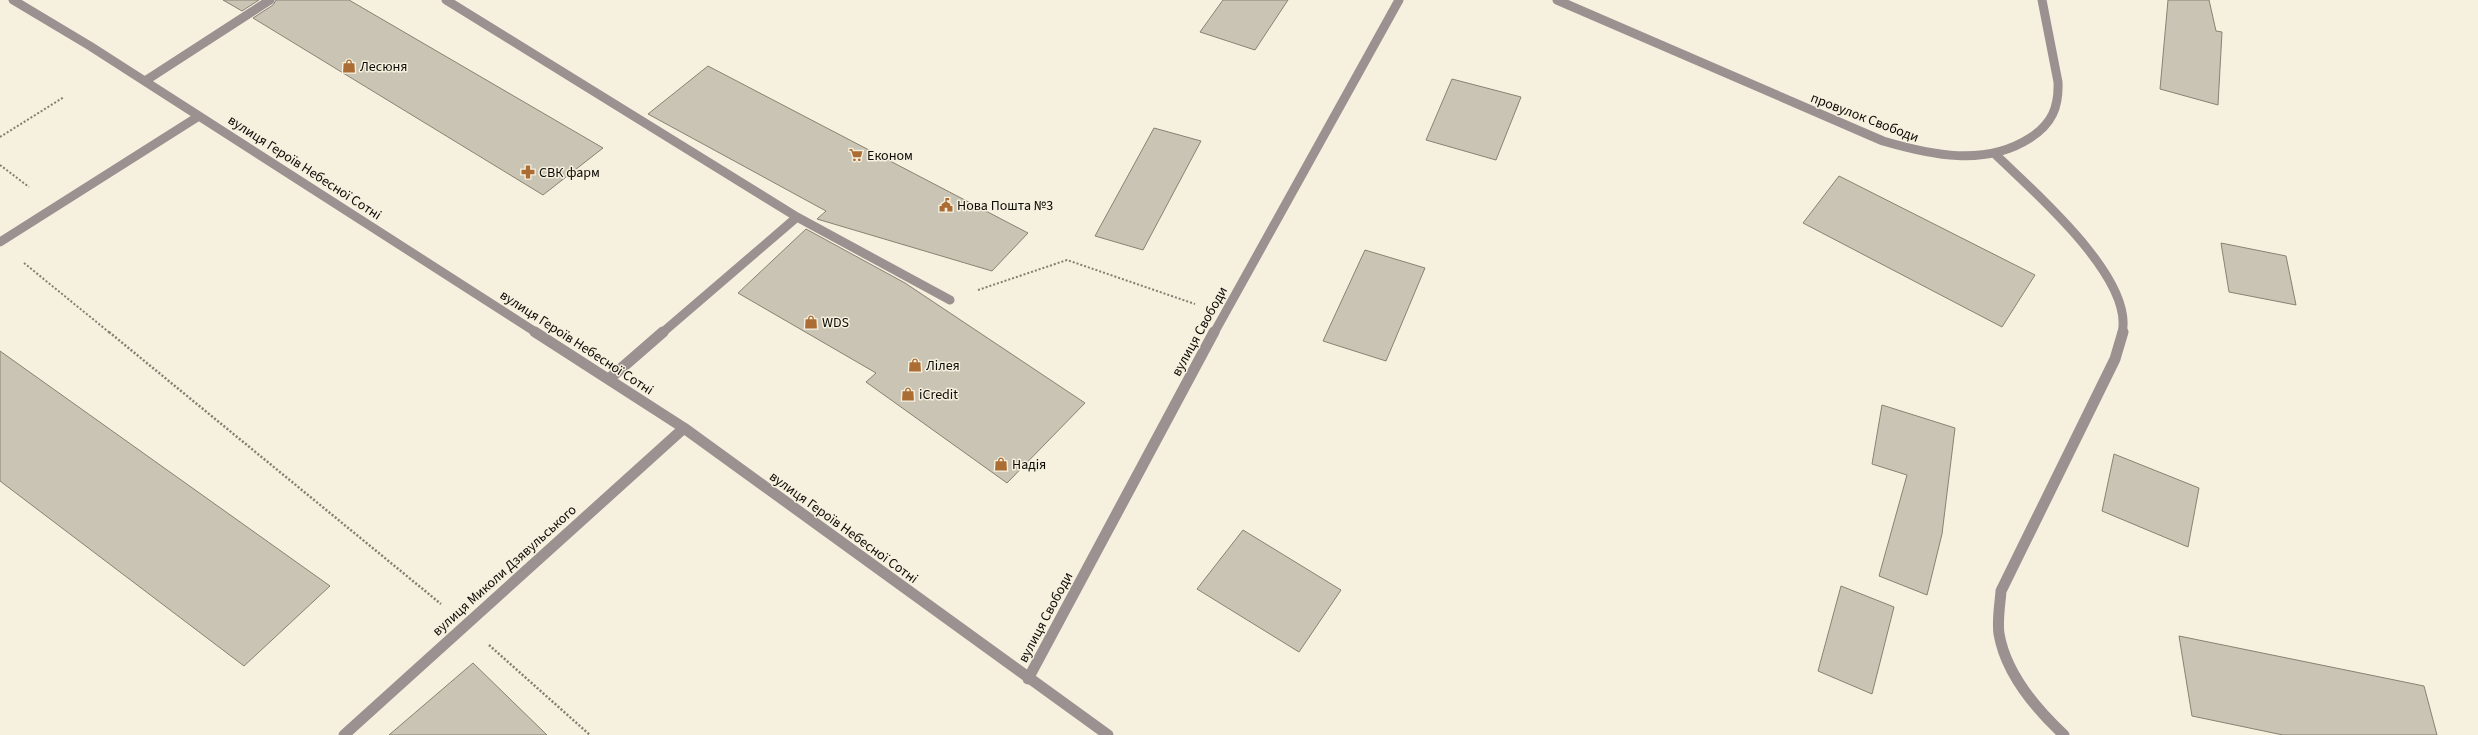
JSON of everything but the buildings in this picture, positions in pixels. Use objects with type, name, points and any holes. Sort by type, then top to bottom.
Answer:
[{"type":"street","name":"вулиця Героїв Небесної Сотні","points":[[12,0],[145,81],[684,428],[1108,735]]},
{"type":"street","points":[[145,81],[270,0]]},
{"type":"street","points":[[446,0],[797,217],[950,300]]},
{"type":"street","name":"вулиця Свободи","points":[[1028,678],[1224,314],[1399,0]]},
{"type":"street","name":"провулок Свободи","points":[[1557,0],[1883,141],[1919,152],[1951,156],[1995,154],[2025,144],[2046,127],[2057,105],[2057,81],[2042,0]]},
{"type":"street","points":[[0,242],[56,208],[199,116]]},
{"type":"street","points":[[1995,154],[2073,231],[2114,289],[2124,321],[2115,359],[2001,591],[1999,633],[2012,672],[2042,716],[2064,735]]},
{"type":"street","points":[[609,379],[797,217]]},
{"type":"street","name":"вулиця Миколи Дзявульського","points":[[344,735],[684,428]]},
{"type":"path","points":[[0,136],[64,98]]},
{"type":"path","points":[[19,259],[466,624],[590,735]]},
{"type":"path","points":[[950,300],[1067,260],[1224,314]]},
{"type":"place","name":"Лесюня","points":[[349,66]]},
{"type":"place","name":"Економ","points":[[856,155]]},
{"type":"place","name":"СВК фарм","points":[[528,172]]},
{"type":"place","name":"Нова Пошта №3","points":[[946,205]]},
{"type":"place","name":"WDS","points":[[811,322]]},
{"type":"place","name":"Лілея","points":[[915,365]]},
{"type":"place","name":"iCredit","points":[[908,394]]},
{"type":"place","name":"Надія","points":[[1001,464]]}]
